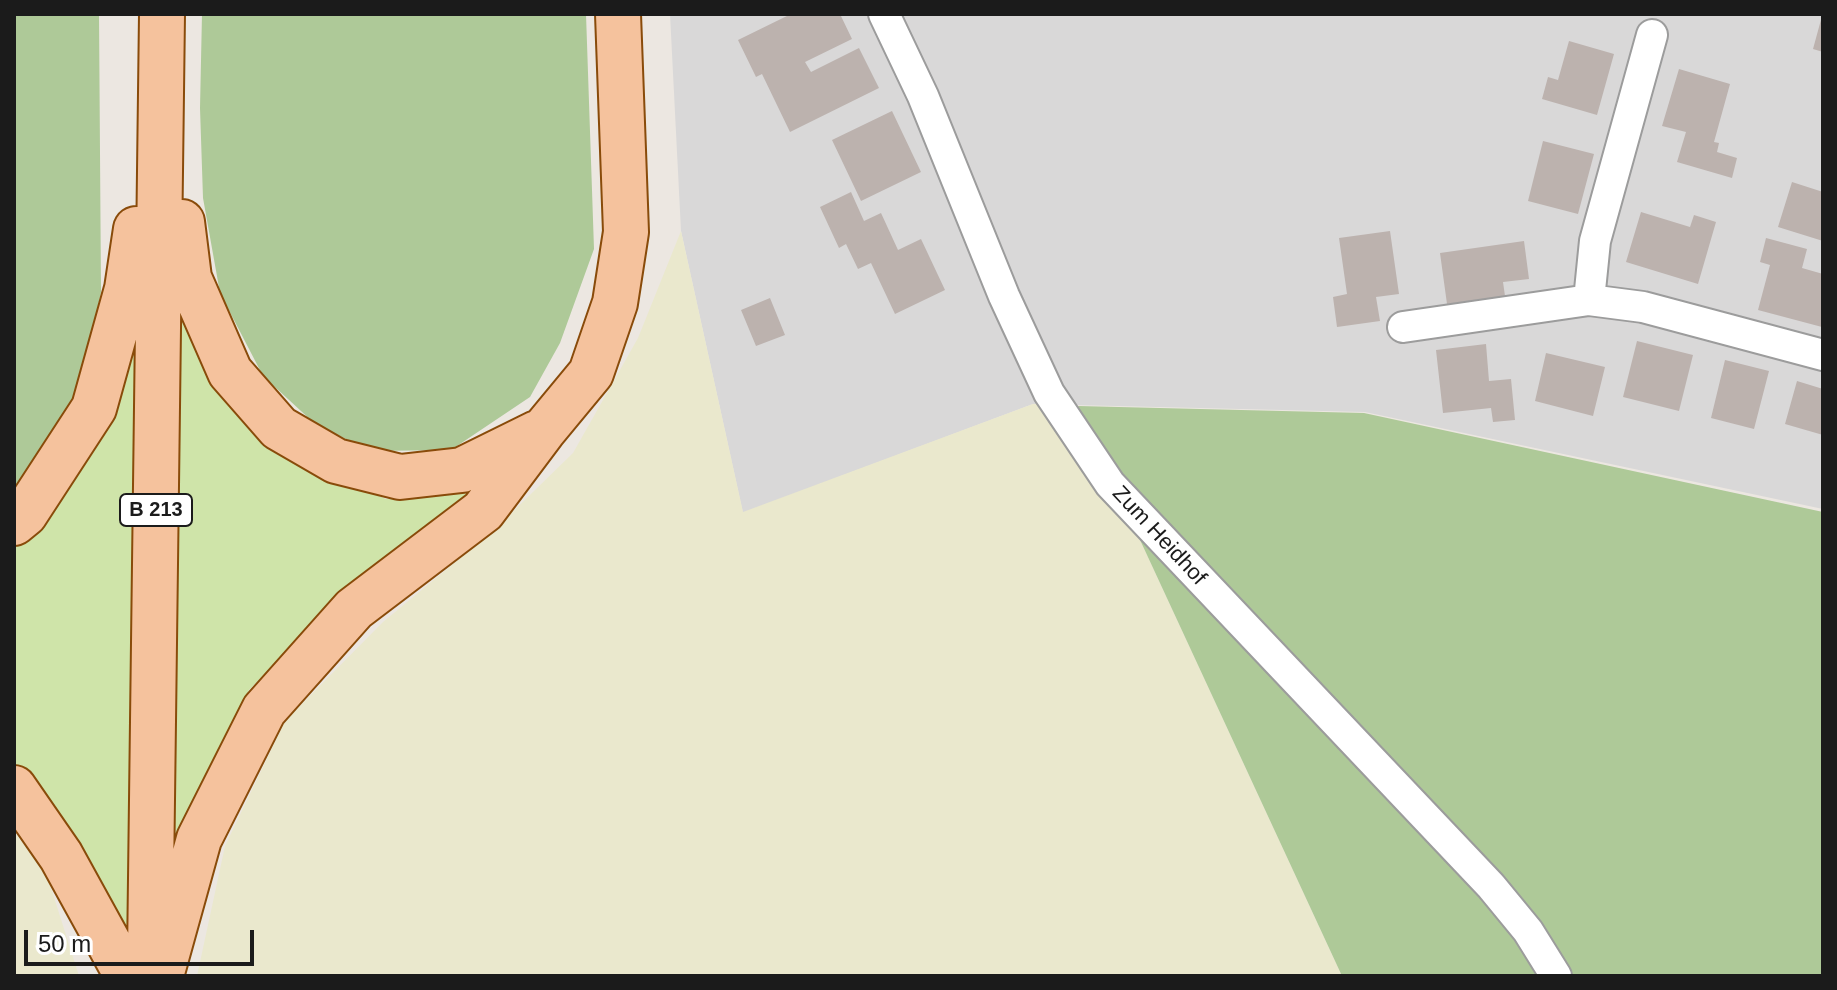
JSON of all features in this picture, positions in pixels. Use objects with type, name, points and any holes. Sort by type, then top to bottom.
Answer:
[{"type":"main road","points":[[161,976],[199,839],[264,710],[354,609],[483,511],[591,373],[615,303],[626,232],[618,14]]},
{"type":"main road","points":[[162,29],[189,278],[230,372],[279,428],[336,461],[400,477],[462,470],[543,431]]},
{"type":"main road","points":[[14,523],[25,514],[94,408],[127,289],[162,29]]},
{"type":"main road","name":"B 213","points":[[150,976],[162,29]]},
{"type":"main road","points":[[14,788],[61,856],[127,976]]},
{"type":"street","name":"Zum Heidhof","points":[[884,14],[923,96],[1004,296],[1049,393],[1110,484],[1491,886],[1528,931],[1556,976]]},
{"type":"street","points":[[1589,300],[1595,241],[1652,35]]},
{"type":"street","points":[[1403,327],[1589,300],[1643,307],[1823,355]]},
{"type":"shaded area","points":[[670,14],[1823,14],[1823,509],[1365,412],[1033,404],[743,513],[681,231]]},
{"type":"shaded area","points":[[681,231],[743,512],[1033,404],[1078,406],[1342,976],[197,976],[225,846],[285,721],[383,622],[494,530],[573,453],[638,338]]},
{"type":"shaded area","points":[[14,832],[46,872],[79,976],[14,976]]},
{"type":"green space","points":[[14,14],[99,14],[101,292],[80,391],[14,499]]},
{"type":"green space","points":[[202,14],[586,14],[594,249],[560,343],[530,397],[451,450],[370,451],[314,423],[263,376],[220,293],[203,198],[200,108]]},
{"type":"green space","points":[[161,47],[150,976],[14,786],[14,524],[129,289]]},
{"type":"green space","points":[[176,294],[219,388],[262,444],[386,499],[436,496],[485,481],[353,583],[249,690],[200,787],[174,864]]},
{"type":"green space","points":[[1078,406],[1364,413],[1823,512],[1823,976],[1342,976]]},
{"type":"building","points":[[791,14],[840,14],[852,39],[805,62],[811,72],[859,48],[879,88],[790,132],[762,74],[756,77],[738,40]]},
{"type":"building","points":[[1823,17],[1823,52],[1813,49]]},
{"type":"building","points":[[1569,41],[1614,54],[1597,115],[1542,99],[1548,77],[1558,80]]},
{"type":"building","points":[[1679,69],[1730,84],[1714,142],[1719,143],[1717,152],[1737,158],[1732,178],[1677,162],[1686,132],[1662,126]]},
{"type":"building","points":[[892,111],[921,172],[861,201],[832,140]]},
{"type":"building","points":[[1543,141],[1594,154],[1578,214],[1528,201]]},
{"type":"building","points":[[1792,182],[1823,192],[1823,241],[1778,227]]},
{"type":"building","points":[[851,192],[864,221],[881,213],[898,250],[921,239],[945,290],[895,314],[871,263],[858,269],[846,244],[839,248],[820,207]]},
{"type":"building","points":[[1641,212],[1690,227],[1694,215],[1716,222],[1698,284],[1626,262]]},
{"type":"building","points":[[1390,231],[1399,294],[1376,297],[1380,321],[1337,327],[1333,297],[1347,294],[1339,238]]},
{"type":"building","points":[[1766,238],[1807,249],[1802,268],[1823,274],[1822,327],[1758,310],[1770,265],[1760,262]]},
{"type":"building","points":[[1524,241],[1529,279],[1503,282],[1505,296],[1447,304],[1440,253]]},
{"type":"building","points":[[770,298],[785,335],[756,346],[741,310]]},
{"type":"building","points":[[1637,341],[1693,355],[1679,411],[1623,397]]},
{"type":"building","points":[[1486,344],[1489,381],[1511,379],[1515,420],[1493,422],[1491,408],[1443,413],[1436,350]]},
{"type":"building","points":[[1546,353],[1605,367],[1593,416],[1535,401]]},
{"type":"building","points":[[1725,360],[1769,371],[1754,429],[1711,418]]},
{"type":"building","points":[[1797,381],[1823,389],[1823,435],[1785,424]]}]
